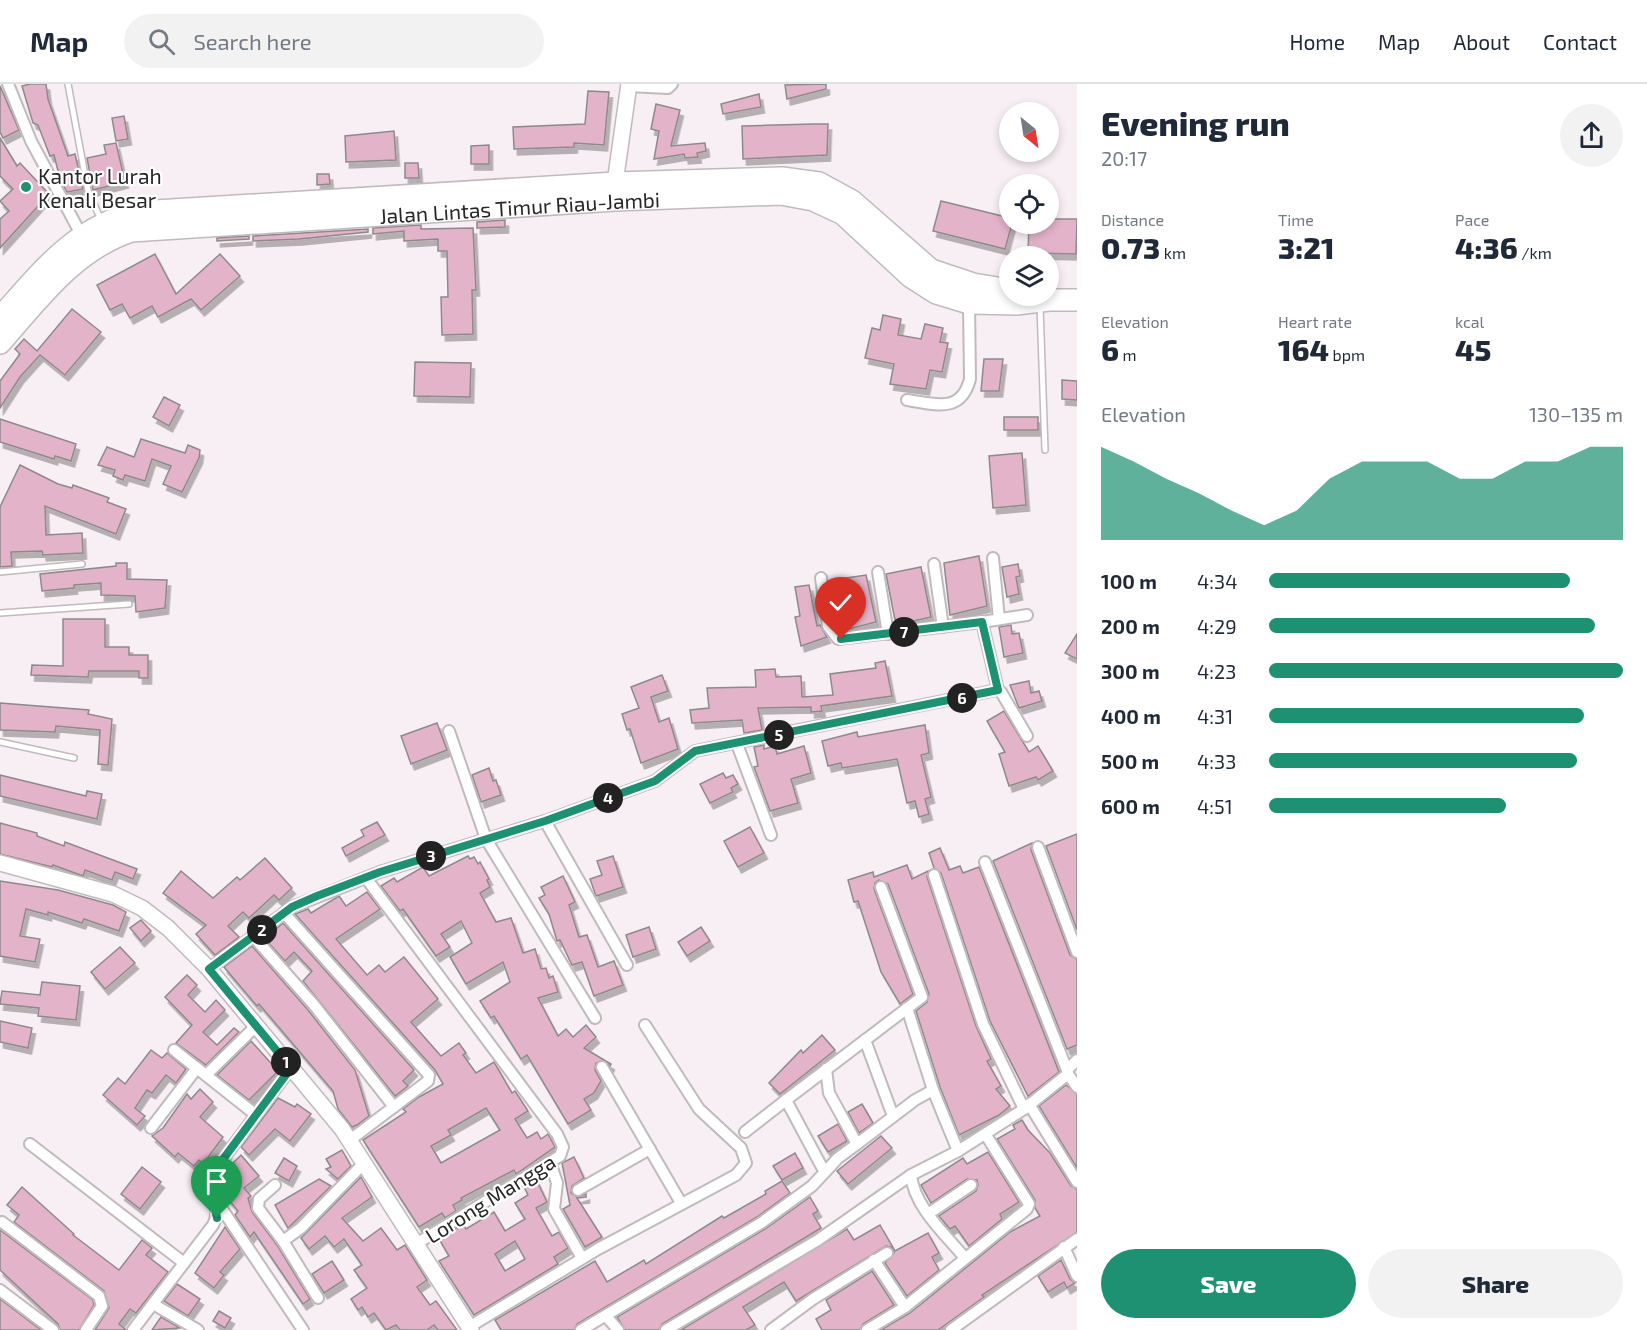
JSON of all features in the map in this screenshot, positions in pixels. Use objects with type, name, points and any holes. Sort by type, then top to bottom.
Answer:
[{"type":"highway","name":"Jalan Lintas Timur Riau-Jambi","points":[[0,318],[52,260],[86,242],[142,229],[615,183],[782,178],[819,183],[852,201],[931,270],[973,284],[999,288]]},
{"type":"highway","name":"Jalan Lintas Timur Riau-Jambi","points":[[0,343],[64,272],[102,223],[139,212],[332,209],[781,194],[813,200],[843,214],[923,286],[969,303],[999,304]]},
{"type":"highway","name":"Jalan Lintas Timur Riau-Jambi","points":[[1059,300],[1077,300]]},
{"type":"street","points":[[8,84],[31,141],[86,242]]},
{"type":"street","points":[[615,183],[629,85],[668,88],[672,84]]},
{"type":"street","points":[[908,400],[948,405],[956,401],[967,390],[970,379],[969,303]]},
{"type":"street","points":[[993,558],[999,619]]},
{"type":"street","points":[[934,564],[943,627]]},
{"type":"street","points":[[878,572],[888,634]]},
{"type":"street","points":[[821,578],[828,626],[834,636],[844,640],[1027,615]]},
{"type":"street","points":[[982,622],[998,690],[1027,736]]},
{"type":"street","points":[[209,969],[284,913],[317,896],[545,821],[655,781],[695,751],[998,690]]},
{"type":"street","points":[[449,732],[486,839],[595,1018]]},
{"type":"street","points":[[737,744],[771,835]]},
{"type":"street","points":[[545,821],[627,965]]},
{"type":"street","points":[[1038,847],[1077,952]]},
{"type":"street","points":[[985,862],[1067,1072],[1077,1087]]},
{"type":"street","points":[[0,863],[128,900],[155,917],[209,969],[350,1140],[470,1329],[582,1258],[736,1175],[744,1167],[745,1160],[741,1148],[699,1109],[645,1025]]},
{"type":"street","points":[[934,875],[983,1024],[1027,1106],[1077,1182]]},
{"type":"street","name":"Lorong Mangga","points":[[366,878],[557,1134],[563,1152],[416,1244]]},
{"type":"street","points":[[745,1132],[922,995],[880,887]]},
{"type":"street","points":[[284,913],[429,1074],[428,1081],[350,1140]]},
{"type":"street","points":[[253,936],[314,1005],[394,1107]]},
{"type":"street","points":[[907,1008],[933,1090],[958,1151]]},
{"type":"street","points":[[206,1076],[256,1026]]},
{"type":"street","points":[[865,1040],[893,1116]]},
{"type":"street","points":[[174,1050],[256,1115]]},
{"type":"street","points":[[666,1330],[818,1240],[911,1175],[986,1135],[1027,1106],[1067,1072],[1077,1060]]},
{"type":"street","points":[[602,1067],[681,1203]]},
{"type":"street","points":[[151,1128],[197,1068]]},
{"type":"street","points":[[133,1330],[217,1218],[210,1183],[212,1174],[291,1068]]},
{"type":"street","points":[[826,1069],[829,1093],[857,1144]]},
{"type":"street","points":[[582,1330],[761,1223],[812,1186],[824,1171],[893,1116],[933,1090]]},
{"type":"street","points":[[786,1100],[824,1171]]},
{"type":"street","points":[[867,1330],[906,1307],[1023,1214],[1029,1204],[986,1135]]},
{"type":"street","points":[[30,1144],[184,1263]]},
{"type":"street","points":[[578,1190],[650,1149]]},
{"type":"street","points":[[283,1241],[301,1228],[364,1162]]},
{"type":"street","points":[[550,1162],[557,1183],[554,1209],[582,1258]]},
{"type":"street","points":[[911,1175],[912,1185],[928,1214],[965,1258]]},
{"type":"street","points":[[275,1185],[259,1199],[257,1205],[283,1241],[318,1298]]},
{"type":"street","points":[[928,1214],[971,1185]]},
{"type":"street","points":[[213,1195],[303,1330]]},
{"type":"street","points":[[2,1222],[99,1296],[102,1306],[86,1330]]},
{"type":"street","points":[[951,1330],[1077,1239]]},
{"type":"street","points":[[1064,1247],[1077,1276]]},
{"type":"street","points":[[771,1330],[887,1252]]},
{"type":"street","points":[[874,1260],[906,1307]]},
{"type":"street","points":[[0,1290],[53,1330]]},
{"type":"street","points":[[153,1304],[198,1330]]},
{"type":"street","points":[[606,1316],[618,1330]]},
{"type":"lane","points":[[68,84],[88,191],[102,223]]},
{"type":"lane","points":[[1041,306],[1045,450]]},
{"type":"lane","points":[[0,573],[82,564]]},
{"type":"lane","points":[[0,613],[129,604]]},
{"type":"lane","points":[[0,741],[74,758]]},
{"type":"building","points":[[46,84],[48,99],[68,156],[75,154],[83,189],[67,192],[60,179],[54,155],[50,156],[38,125],[33,123],[22,86]]},
{"type":"building","points":[[826,84],[826,89],[787,99],[785,85]]},
{"type":"building","points":[[0,86],[19,130],[3,138],[0,132]]},
{"type":"building","points":[[588,91],[609,92],[604,145],[574,143],[574,147],[514,149],[513,127],[585,124]]},
{"type":"building","points":[[759,94],[761,107],[723,114],[721,104]]},
{"type":"building","points":[[656,104],[680,110],[671,146],[705,143],[706,151],[697,153],[698,157],[685,158],[684,154],[654,159],[659,131],[651,129]]},
{"type":"building","points":[[124,116],[128,139],[116,141],[112,118]]},
{"type":"building","points":[[828,124],[827,155],[743,159],[742,126]]},
{"type":"building","points":[[394,131],[396,160],[346,162],[345,136]]},
{"type":"building","points":[[0,138],[17,166],[20,163],[49,194],[0,248],[0,219],[9,211],[0,201],[13,189],[0,176]]},
{"type":"building","points":[[116,143],[125,182],[93,190],[87,158],[106,154],[104,145]]},
{"type":"building","points":[[489,145],[489,164],[471,164],[471,146]]},
{"type":"building","points":[[405,163],[418,163],[419,178],[405,178]]},
{"type":"building","points":[[317,174],[329,174],[330,184],[317,185]]},
{"type":"building","points":[[941,201],[999,215],[999,234],[1009,234],[1006,246],[999,248],[933,231]]},
{"type":"building","points":[[1059,219],[1077,219],[1076,254],[1059,254],[1059,246],[1028,246],[1029,234],[1059,234]]},
{"type":"building","points":[[505,220],[505,227],[477,228],[477,222]]},
{"type":"building","points":[[421,225],[421,229],[473,228],[476,290],[472,290],[473,334],[442,335],[441,297],[448,297],[447,251],[438,251],[438,239],[404,241],[404,231],[373,234],[373,228]]},
{"type":"building","points":[[368,229],[368,232],[253,241],[253,236]]},
{"type":"building","points":[[249,236],[249,239],[217,241],[217,238]]},
{"type":"building","points":[[155,254],[176,294],[220,254],[240,276],[201,310],[191,299],[158,317],[152,306],[130,318],[122,304],[110,310],[97,285]]},
{"type":"building","points":[[72,309],[101,332],[65,375],[40,355],[20,377],[0,408],[0,381],[20,354],[15,349],[24,339],[37,351]]},
{"type":"building","points":[[883,315],[901,319],[898,335],[921,339],[925,324],[943,328],[940,342],[948,343],[942,372],[930,370],[926,389],[890,384],[894,364],[865,358],[872,328],[880,330]]},
{"type":"building","points":[[984,359],[1003,359],[999,391],[981,391]]},
{"type":"building","points":[[415,362],[471,363],[470,397],[414,396]]},
{"type":"building","points":[[1062,380],[1077,381],[1077,400],[1062,399]]},
{"type":"building","points":[[164,397],[180,405],[169,426],[153,417]]},
{"type":"building","points":[[1004,417],[1038,417],[1038,430],[1004,430]]},
{"type":"building","points":[[0,419],[76,444],[71,461],[55,456],[54,459],[0,442]]},
{"type":"building","points":[[141,439],[185,453],[188,445],[200,450],[199,458],[182,492],[163,484],[171,466],[152,459],[145,481],[125,475],[123,480],[113,476],[115,470],[98,465],[107,447],[134,457]]},
{"type":"building","points":[[1022,453],[1026,505],[993,508],[989,456]]},
{"type":"building","points":[[20,465],[58,484],[72,488],[73,485],[109,498],[107,502],[126,509],[116,534],[45,506],[46,535],[82,533],[83,553],[43,555],[42,551],[11,552],[12,566],[0,567],[0,507]]},
{"type":"building","points":[[979,556],[987,606],[950,615],[944,563]]},
{"type":"building","points":[[116,563],[127,563],[127,579],[167,580],[165,608],[136,612],[135,596],[101,595],[101,583],[42,591],[40,574],[116,566]]},
{"type":"building","points":[[1018,564],[1020,576],[1016,577],[1019,594],[1007,597],[1002,567]]},
{"type":"building","points":[[921,567],[931,617],[896,625],[886,574]]},
{"type":"building","points":[[866,575],[876,622],[841,631],[835,623],[838,611],[833,580]]},
{"type":"building","points":[[809,585],[817,626],[820,625],[827,637],[801,646],[795,617],[800,616],[795,587]]},
{"type":"building","points":[[63,619],[105,619],[105,647],[129,647],[129,655],[148,655],[148,678],[139,678],[139,671],[89,671],[88,677],[31,675],[32,665],[63,666]]},
{"type":"building","points":[[1011,625],[1012,634],[1019,633],[1023,653],[1004,657],[999,627]]},
{"type":"building","points":[[1077,634],[1077,659],[1065,653]]},
{"type":"building","points":[[885,661],[892,696],[821,706],[822,711],[811,712],[811,707],[758,708],[762,730],[744,733],[742,720],[692,723],[690,710],[709,708],[707,688],[756,687],[755,670],[775,669],[776,677],[801,676],[802,697],[833,695],[830,674],[876,668],[875,663]]},
{"type":"building","points":[[662,675],[668,691],[651,697],[659,722],[669,718],[678,749],[641,763],[630,729],[627,730],[622,714],[639,708],[631,687]]},
{"type":"building","points":[[1029,681],[1031,693],[1039,691],[1042,701],[1019,708],[1010,685]]},
{"type":"building","points":[[0,703],[89,710],[88,714],[112,719],[108,765],[98,764],[100,730],[56,726],[55,732],[0,730]]},
{"type":"building","points":[[1004,711],[1029,752],[1038,746],[1053,771],[1038,780],[1036,777],[1009,786],[999,754],[1005,752],[987,721]]},
{"type":"building","points":[[437,723],[447,750],[411,764],[401,736]]},
{"type":"building","points":[[925,725],[929,753],[921,755],[931,797],[925,799],[929,814],[919,817],[915,801],[907,803],[897,759],[842,768],[841,763],[828,766],[822,741],[857,732],[858,737]]},
{"type":"building","points":[[764,745],[764,749],[775,746],[777,754],[804,746],[811,773],[791,779],[798,803],[770,811],[754,767],[758,766],[754,747]]},
{"type":"building","points":[[489,768],[501,795],[481,802],[472,775]]},
{"type":"building","points":[[723,773],[726,778],[733,775],[738,784],[731,788],[733,792],[710,803],[700,784]]},
{"type":"building","points":[[0,775],[86,796],[87,791],[102,794],[97,819],[0,796]]},
{"type":"building","points":[[377,822],[385,835],[346,856],[342,848],[364,836],[361,830]]},
{"type":"building","points":[[0,823],[37,833],[37,836],[64,846],[65,842],[137,869],[133,879],[115,872],[112,880],[85,870],[83,876],[53,865],[52,867],[0,854]]},
{"type":"building","points":[[750,827],[764,853],[738,867],[724,841]]},
{"type":"building","points":[[1077,834],[1077,930],[1046,846]]},
{"type":"building","points":[[1032,843],[1031,850],[1070,955],[1077,959],[1077,1045],[1067,1049],[993,861]]},
{"type":"building","points":[[940,848],[949,870],[960,866],[963,873],[979,867],[1059,1072],[1028,1096],[990,1021],[941,873],[934,868],[929,853]]},
{"type":"building","points":[[468,856],[470,859],[474,857],[478,864],[480,862],[489,879],[487,880],[490,887],[480,893],[496,922],[511,918],[523,953],[535,949],[541,969],[546,968],[549,978],[553,976],[558,992],[538,998],[558,1036],[566,1029],[573,1037],[586,1025],[596,1037],[584,1048],[611,1064],[610,1066],[603,1060],[596,1063],[595,1070],[601,1081],[594,1093],[584,1099],[591,1110],[568,1124],[527,1055],[521,1059],[494,1016],[491,1018],[480,1001],[510,982],[503,962],[466,984],[450,957],[472,943],[461,921],[441,934],[450,947],[436,956],[403,909],[400,911],[381,886],[394,878],[397,882],[423,867],[429,876]]},
{"type":"building","points":[[613,856],[623,887],[596,896],[590,879],[602,875],[597,861]]},
{"type":"building","points":[[265,858],[292,888],[279,900],[274,895],[249,918],[243,912],[228,926],[239,937],[215,955],[196,934],[206,925],[163,893],[181,871],[213,898],[237,877],[240,880]]},
{"type":"building","points":[[907,865],[912,879],[928,871],[927,877],[976,1026],[991,1059],[987,1061],[1001,1086],[996,1089],[1010,1106],[999,1115],[959,1135],[940,1087],[916,1011],[927,1002],[929,994],[888,884],[879,880],[875,883],[874,889],[913,994],[900,1004],[881,972],[858,901],[854,902],[848,880],[873,872],[874,877]]},
{"type":"building","points":[[563,876],[575,902],[569,905],[579,937],[587,935],[598,967],[614,961],[623,985],[594,996],[582,962],[572,965],[560,940],[557,941],[549,914],[539,898],[545,895],[541,887]]},
{"type":"building","points":[[0,881],[58,890],[113,905],[126,912],[119,931],[84,919],[82,923],[48,912],[48,915],[26,909],[20,936],[40,939],[35,962],[0,956]]},
{"type":"building","points":[[367,892],[380,909],[336,939],[367,975],[379,965],[385,972],[404,957],[438,999],[411,1022],[441,1056],[459,1043],[466,1053],[463,1055],[476,1073],[494,1062],[512,1093],[515,1091],[528,1111],[515,1119],[527,1138],[537,1132],[541,1139],[548,1134],[555,1147],[516,1174],[514,1170],[461,1198],[462,1200],[453,1205],[456,1211],[445,1218],[442,1213],[419,1227],[363,1140],[406,1112],[403,1109],[419,1097],[443,1084],[435,1070],[295,914],[308,909],[311,913],[339,896],[346,906]],"holes":[[[486,1108],[500,1130],[441,1163],[431,1146],[451,1135],[448,1130]]]},
{"type":"building","points":[[141,920],[151,931],[141,941],[130,928]]},
{"type":"building","points":[[283,923],[414,1070],[403,1081],[408,1086],[395,1096],[303,981],[312,971],[294,952],[285,961],[265,939]]},
{"type":"building","points":[[649,927],[656,949],[633,957],[626,935]]},
{"type":"building","points":[[701,927],[710,941],[687,956],[678,942]]},
{"type":"building","points":[[252,946],[308,1010],[355,1070],[369,1116],[357,1125],[352,1127],[338,1109],[333,1091],[259,1004],[257,1006],[224,967]]},
{"type":"building","points":[[120,947],[135,963],[105,989],[91,972]]},
{"type":"building","points":[[187,975],[197,985],[188,995],[205,1012],[216,1000],[225,1010],[203,1032],[217,1045],[234,1028],[239,1032],[206,1065],[176,1043],[192,1025],[165,997]]},
{"type":"building","points":[[42,982],[80,986],[76,1020],[38,1016],[39,1008],[0,1004],[2,991],[40,995]]},
{"type":"building","points":[[0,1021],[32,1028],[28,1048],[0,1042]]},
{"type":"building","points":[[822,1035],[835,1050],[780,1094],[769,1083],[801,1050],[803,1053]]},
{"type":"building","points":[[251,1041],[278,1071],[249,1100],[217,1075]]},
{"type":"building","points":[[151,1050],[162,1058],[167,1053],[186,1069],[176,1083],[166,1075],[152,1093],[147,1090],[135,1108],[145,1116],[137,1125],[103,1095],[118,1078],[125,1084]]},
{"type":"building","points":[[1066,1085],[1077,1094],[1077,1168],[1039,1106]]},
{"type":"building","points":[[200,1089],[213,1102],[200,1117],[223,1137],[203,1164],[199,1160],[194,1166],[178,1153],[175,1157],[152,1136],[163,1128],[187,1094],[191,1099]]},
{"type":"building","points":[[278,1098],[295,1107],[297,1104],[311,1114],[290,1141],[275,1129],[249,1155],[241,1147]]},
{"type":"building","points":[[862,1104],[873,1123],[859,1133],[848,1112]]},
{"type":"building","points":[[1022,1120],[1028,1130],[1050,1153],[1071,1186],[1077,1189],[1077,1232],[982,1295],[984,1297],[938,1330],[881,1330],[910,1313],[1010,1232],[1040,1216],[1035,1208],[1035,1200],[997,1139],[1015,1129],[1013,1125]]},
{"type":"building","points":[[838,1124],[847,1141],[828,1152],[818,1136]]},
{"type":"building","points":[[881,1136],[892,1148],[848,1184],[837,1171]]},
{"type":"building","points":[[342,1150],[351,1166],[338,1179],[326,1169],[331,1167],[326,1159]]},
{"type":"building","points":[[988,1152],[1019,1202],[1000,1214],[1002,1219],[969,1246],[955,1226],[950,1229],[939,1216],[976,1191],[977,1180],[967,1179],[931,1203],[921,1185],[963,1158],[967,1164]]},
{"type":"building","points":[[795,1153],[803,1168],[782,1180],[773,1166]]},
{"type":"building","points":[[241,1155],[259,1176],[244,1188],[251,1196],[248,1198],[252,1212],[277,1245],[310,1299],[303,1304],[254,1232],[250,1237],[235,1215],[238,1211],[219,1188],[223,1185],[219,1177]]},
{"type":"building","points":[[574,1157],[584,1178],[572,1186],[571,1193],[577,1197],[586,1194],[586,1197],[577,1198],[602,1237],[585,1247],[563,1209],[570,1205],[562,1163]]},
{"type":"building","points":[[284,1158],[297,1166],[289,1181],[275,1173]]},
{"type":"building","points":[[142,1167],[161,1182],[140,1209],[121,1194]]},
{"type":"building","points":[[361,1177],[372,1197],[342,1218],[363,1241],[381,1228],[397,1250],[405,1245],[427,1280],[417,1287],[430,1305],[436,1301],[457,1330],[438,1330],[434,1325],[427,1330],[400,1330],[396,1325],[386,1330],[374,1313],[368,1317],[362,1307],[358,1310],[351,1299],[367,1288],[354,1270],[362,1265],[344,1239],[334,1247],[325,1236],[309,1249],[301,1238]]},
{"type":"building","points":[[319,1179],[331,1186],[288,1228],[275,1205]]},
{"type":"building","points":[[536,1179],[547,1202],[536,1208],[552,1236],[559,1232],[568,1248],[554,1257],[558,1264],[474,1315],[439,1261],[449,1256],[439,1239],[463,1224],[466,1229],[494,1212],[505,1231],[525,1219],[515,1203],[528,1195],[524,1187]],"holes":[[[515,1241],[525,1259],[505,1271],[495,1254]]]},
{"type":"building","points":[[782,1181],[790,1193],[757,1217],[577,1324],[574,1330],[501,1330],[495,1320],[595,1261],[607,1282],[644,1260],[646,1264],[722,1216],[724,1218],[766,1194],[765,1191]]},
{"type":"building","points":[[22,1187],[73,1235],[119,1270],[142,1240],[152,1248],[146,1255],[168,1272],[136,1313],[130,1309],[119,1324],[126,1330],[95,1330],[109,1308],[104,1291],[14,1222],[19,1215],[7,1205]]},
{"type":"building","points":[[810,1197],[818,1211],[813,1214],[821,1228],[662,1324],[659,1330],[625,1330],[617,1317],[765,1229]]},
{"type":"building","points":[[880,1225],[895,1251],[928,1233],[939,1253],[932,1257],[939,1270],[907,1296],[885,1263],[894,1253],[891,1247],[886,1246],[796,1301],[784,1282],[743,1307],[755,1325],[746,1330],[681,1330],[847,1229],[854,1240]]},
{"type":"building","points":[[225,1227],[240,1249],[220,1272],[224,1275],[214,1288],[195,1273]]},
{"type":"building","points":[[0,1230],[93,1300],[94,1305],[79,1330],[60,1330],[58,1324],[0,1270]]},
{"type":"building","points":[[1061,1260],[1070,1279],[1075,1283],[1067,1288],[1064,1282],[1048,1292],[1038,1276]]},
{"type":"building","points":[[332,1261],[344,1280],[324,1293],[312,1274]]},
{"type":"building","points":[[872,1271],[894,1305],[863,1324],[860,1330],[822,1330],[816,1319],[831,1310],[826,1300]]},
{"type":"building","points":[[177,1284],[200,1299],[188,1316],[164,1301]]},
{"type":"building","points":[[0,1299],[41,1330],[0,1330]]},
{"type":"building","points":[[219,1311],[231,1318],[225,1328],[213,1321]]},
{"type":"building","points":[[161,1317],[180,1328],[152,1330]]},
{"type":"place","name":"Kantor Lurah Kenali Besar","points":[[26,187]]},
{"type":"route","points":[[217,1218],[218,1211],[210,1183],[212,1174],[291,1068],[209,969],[292,907],[380,872],[545,821],[655,781],[695,751],[998,690],[982,622],[841,639]]}]
